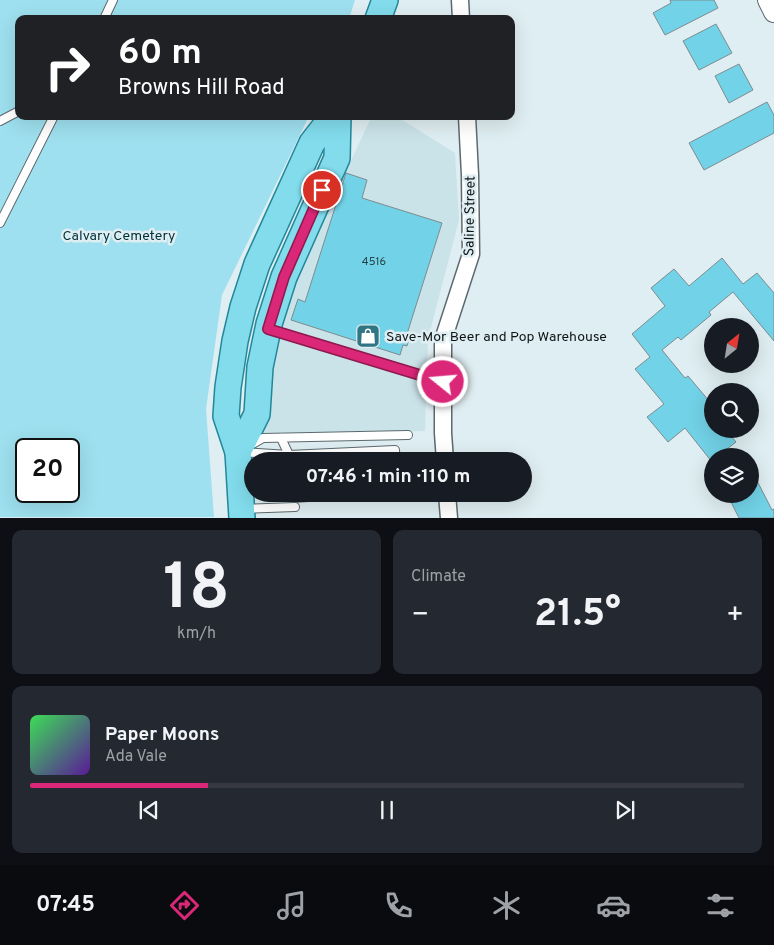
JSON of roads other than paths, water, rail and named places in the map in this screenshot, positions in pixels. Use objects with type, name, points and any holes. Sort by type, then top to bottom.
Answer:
[{"type":"main road","points":[[379,15],[385,0]]},
{"type":"main road","points":[[242,513],[238,452],[226,416],[235,341],[243,307],[257,264],[312,143],[330,120]]},
{"type":"main road","points":[[238,452],[257,414],[260,367],[268,329],[284,277],[337,158],[338,120]]},
{"type":"street","points":[[460,0],[461,15]]},
{"type":"street","points":[[768,0],[774,12]]},
{"type":"street","name":"Saline Street","points":[[444,452],[443,340],[470,254],[470,175],[467,120]]},
{"type":"street","points":[[448,502],[449,518]]},
{"type":"lane","points":[[106,15],[113,0]]},
{"type":"lane","points":[[0,121],[15,113]]},
{"type":"lane","points":[[0,223],[52,120]]},
{"type":"lane","points":[[268,329],[443,382]]},
{"type":"lane","points":[[238,452],[263,438],[408,435]]},
{"type":"lane","points":[[281,438],[288,452]]},
{"type":"lane","points":[[353,452],[395,450],[395,452]]},
{"type":"lane","points":[[238,452],[244,452]]},
{"type":"lane","points":[[242,513],[300,502]]},
{"type":"place","name":"Save-Mor Beer and Pop Warehouse","points":[[368,336]]},
{"type":"park label","name":"Calvary Cemetery","points":[[119,235]]}]
